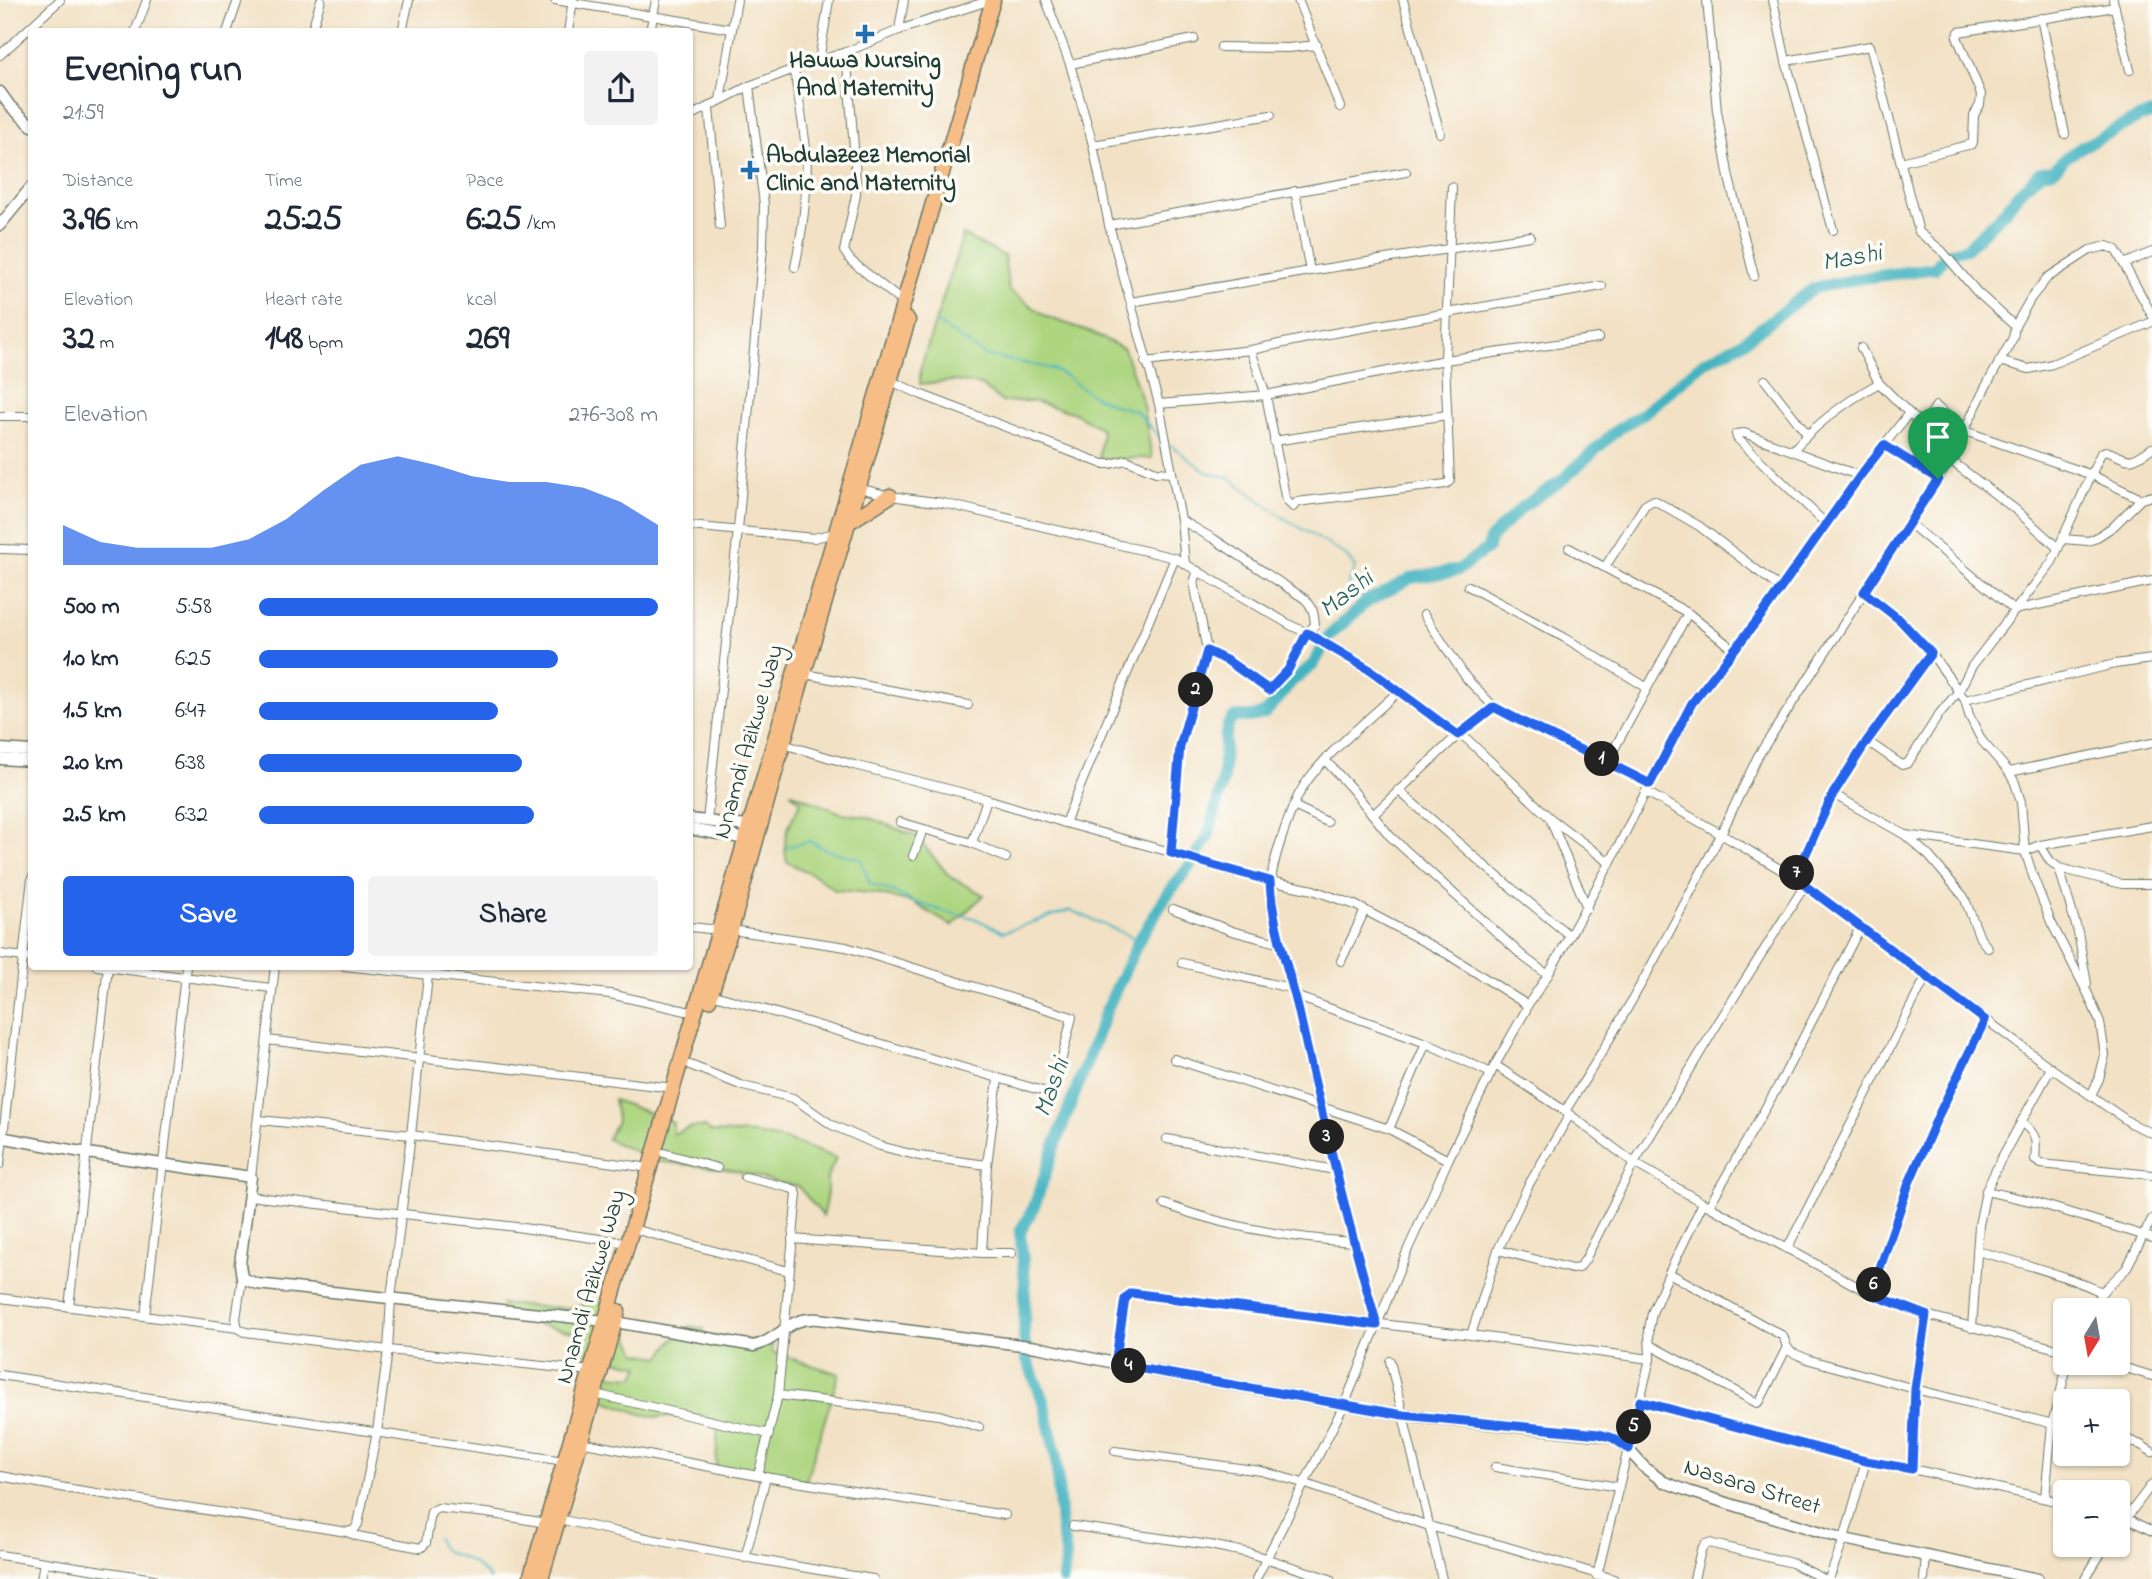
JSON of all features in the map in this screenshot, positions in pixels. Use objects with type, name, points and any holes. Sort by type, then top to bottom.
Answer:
[{"type":"highway","name":"Nnamdi Azikwe Way","points":[[541,1579],[564,1461],[591,1371],[641,1231],[711,994],[726,930],[835,533],[992,0]]},
{"type":"highway","name":"Nnamdi Azikwe Way","points":[[753,833],[806,674],[1002,0]]},
{"type":"highway","points":[[849,523],[890,496]]},
{"type":"highway","name":"Nnamdi Azikwe Way","points":[[530,1579],[595,1394],[628,1243],[695,1013],[726,930]]},
{"type":"street","points":[[29,28],[60,0]]},
{"type":"street","points":[[136,28],[147,0]]},
{"type":"street","points":[[228,28],[238,0]]},
{"type":"street","points":[[312,28],[321,0]]},
{"type":"street","points":[[403,28],[410,0]]},
{"type":"street","points":[[555,0],[731,29]]},
{"type":"street","points":[[650,28],[656,0]]},
{"type":"street","points":[[720,100],[737,0]]},
{"type":"street","points":[[819,61],[828,0]]},
{"type":"street","points":[[899,30],[904,0]]},
{"type":"street","points":[[693,115],[749,86],[899,30],[992,0]]},
{"type":"street","points":[[1046,0],[1070,64],[1093,145],[1109,225],[1145,362],[1159,404],[1181,520],[1185,564]]},
{"type":"street","points":[[1299,0],[1340,107]]},
{"type":"street","points":[[1402,0],[1440,133]]},
{"type":"street","points":[[1707,0],[1717,111],[1729,178],[1754,276]]},
{"type":"street","points":[[1773,0],[1786,61],[1833,230]]},
{"type":"street","points":[[569,28],[573,1]]},
{"type":"street","points":[[1901,162],[1973,142],[1974,116],[1980,105],[1981,94],[1957,37],[1959,32],[2114,4],[2130,70]]},
{"type":"street","points":[[2041,18],[2065,134]]},
{"type":"street","points":[[0,55],[28,29]]},
{"type":"street","points":[[1070,64],[1194,39]]},
{"type":"street","points":[[1221,47],[1288,48],[1317,45]]},
{"type":"street","points":[[1786,61],[1870,46],[1919,232],[1942,251],[1977,292],[2015,326]]},
{"type":"street","points":[[846,52],[856,195],[844,251],[851,261],[904,303]]},
{"type":"street","points":[[794,69],[806,148],[807,173],[795,267]]},
{"type":"street","points":[[707,821],[738,530],[764,226],[764,204],[749,86]]},
{"type":"street","points":[[0,92],[10,106],[28,122]]},
{"type":"street","points":[[709,107],[720,226]]},
{"type":"street","points":[[1093,145],[1270,115]]},
{"type":"street","points":[[1109,225],[1406,172]]},
{"type":"street","points":[[1251,350],[1266,395],[1285,496],[1287,502],[1293,506],[1297,502],[1446,484],[1450,481],[1445,360],[1451,187]]},
{"type":"street","points":[[0,225],[28,191]]},
{"type":"street","points":[[1295,191],[1310,271]]},
{"type":"street","points":[[1131,302],[1530,236]]},
{"type":"street","points":[[1471,1335],[1498,1250],[1528,1186],[1721,834],[1758,756],[1950,460],[2031,298],[2047,278],[2090,250],[2107,246],[2116,250],[2152,315]]},
{"type":"street","points":[[2124,264],[2152,253]]},
{"type":"street","points":[[1145,362],[1251,350],[1602,286]]},
{"type":"street","points":[[2000,361],[2029,369],[2052,364],[2152,322]]},
{"type":"street","points":[[1159,404],[1266,395],[1445,360],[1598,338]]},
{"type":"street","points":[[1861,348],[1879,383],[1923,426],[1936,406],[1965,430],[2092,475],[2141,499]]},
{"type":"street","points":[[1765,380],[1807,434]]},
{"type":"street","points":[[891,381],[922,396],[1103,464],[1126,460],[1156,472],[1171,469]]},
{"type":"street","points":[[1793,450],[1807,434],[1844,403],[1879,383]]},
{"type":"street","points":[[1256,1579],[1345,1403],[1408,1248],[1493,1069],[1527,1006],[1587,908],[1692,703],[1764,612],[1779,587],[1909,413]]},
{"type":"street","points":[[1274,441],[1447,415]]},
{"type":"street","points":[[0,416],[28,416]]},
{"type":"street","points":[[1826,524],[1737,438],[1736,434],[1744,433],[1860,476]]},
{"type":"street","points":[[1884,445],[1938,479]]},
{"type":"street","points":[[1867,741],[1906,765],[1940,713],[1959,691],[1972,666],[2052,562],[2101,453],[2106,451],[2127,460],[2134,460],[2152,448]]},
{"type":"street","points":[[1950,460],[2016,510],[2058,548]]},
{"type":"street","points":[[859,488],[890,496],[943,503],[1175,558],[1370,670],[1486,757],[1550,818],[1610,863]]},
{"type":"street","points":[[2063,539],[2094,539],[2113,526],[2141,499],[2152,496]]},
{"type":"street","points":[[1605,567],[1645,505],[1654,500],[1699,526],[1779,587]]},
{"type":"street","points":[[1181,520],[1214,539],[1311,605],[1315,625],[1288,670],[1269,690],[1228,661],[1207,651]]},
{"type":"street","points":[[1910,524],[2014,610]]},
{"type":"street","points":[[693,526],[814,538],[835,533]]},
{"type":"street","points":[[1569,548],[1688,613],[1734,649]]},
{"type":"street","points":[[0,549],[28,550]]},
{"type":"street","points":[[1065,823],[1175,558]]},
{"type":"street","points":[[1171,853],[1180,746],[1207,651],[1194,582],[1198,571]]},
{"type":"street","points":[[2014,610],[2152,581]]},
{"type":"street","points":[[1468,586],[1565,638],[1646,687]]},
{"type":"street","points":[[1864,592],[1900,620],[1931,653],[1965,701],[1982,741],[2015,783],[2021,802],[2025,851],[2034,879],[2100,1022],[2105,1055],[2099,1079],[2091,1095]]},
{"type":"street","points":[[1607,762],[1688,613]]},
{"type":"street","points":[[1424,615],[1467,680],[1494,707],[1650,784]]},
{"type":"street","points":[[1795,878],[1833,794],[1867,741],[1931,653]]},
{"type":"street","points":[[1965,701],[2115,664],[2152,659]]},
{"type":"street","points":[[806,674],[968,705]]},
{"type":"street","points":[[1377,1325],[1335,1170],[1271,901],[1270,881],[1299,793],[1325,760],[1399,691]]},
{"type":"street","points":[[1373,816],[1458,735],[1494,707]]},
{"type":"street","points":[[2009,772],[2152,743]]},
{"type":"street","points":[[783,744],[987,799],[1206,864],[1313,890],[1364,910],[1447,954],[1527,1006]]},
{"type":"street","points":[[0,750],[28,751]]},
{"type":"street","points":[[0,759],[28,761]]},
{"type":"street","points":[[1325,760],[1390,836],[1525,958],[1548,975]]},
{"type":"street","points":[[1398,790],[1570,936]]},
{"type":"street","points":[[1645,793],[1795,878],[2051,1068],[2132,1125],[2152,1133]]},
{"type":"street","points":[[1833,794],[1905,835],[1929,856],[1964,897],[1980,938],[1988,948]]},
{"type":"street","points":[[972,843],[987,799]]},
{"type":"street","points":[[1294,806],[1327,822]]},
{"type":"street","points":[[1550,818],[1587,908]]},
{"type":"street","points":[[693,819],[753,833]]},
{"type":"street","points":[[900,822],[972,843],[1006,858]]},
{"type":"street","points":[[1905,835],[2025,851],[2040,845],[2152,826]]},
{"type":"street","points":[[693,829],[753,833]]},
{"type":"street","points":[[913,856],[923,830]]},
{"type":"street","points":[[2040,845],[2050,861],[2059,868],[2122,884],[2152,884]]},
{"type":"street","points":[[2059,868],[2078,932],[2088,993]]},
{"type":"street","points":[[1498,1250],[1572,1269],[1579,1268],[1586,1260],[1634,1163],[1805,885]]},
{"type":"street","points":[[1173,909],[1233,931],[1281,944]]},
{"type":"street","points":[[1341,961],[1364,910]]},
{"type":"street","points":[[1597,1577],[1650,1359],[1648,1329],[1652,1313],[1669,1273],[1706,1205],[1781,1081],[1861,926]]},
{"type":"street","points":[[693,927],[846,947],[1072,1017],[1053,1094],[711,994]]},
{"type":"street","points":[[0,954],[27,957],[1,1137],[0,1164]]},
{"type":"street","points":[[1182,963],[1294,993],[1493,1069],[1567,1113],[1634,1163],[1871,1294],[1926,1315],[2053,1348]]},
{"type":"street","points":[[69,1307],[108,970]]},
{"type":"street","points":[[129,970],[271,988]]},
{"type":"street","points":[[145,1316],[186,970]]},
{"type":"street","points":[[238,1328],[236,1319],[242,1278],[240,1264],[259,1120],[274,970]]},
{"type":"street","points":[[347,1532],[354,1530],[358,1524],[377,1432],[429,970],[610,994],[695,1013]]},
{"type":"street","points":[[1787,1249],[1927,975]]},
{"type":"street","points":[[1871,1294],[1909,1183],[1985,1020]]},
{"type":"street","points":[[267,1040],[674,1088]]},
{"type":"street","points":[[1389,1129],[1426,1043]]},
{"type":"street","points":[[1174,1059],[1389,1129],[1448,1160]]},
{"type":"street","points":[[690,1065],[743,1086],[793,1098],[832,1125],[880,1146],[919,1156],[987,1165]]},
{"type":"street","points":[[1972,1328],[1979,1225],[1986,1191],[2051,1068]]},
{"type":"street","points":[[982,1253],[987,1165],[998,1079]]},
{"type":"street","points":[[259,1120],[411,1135],[650,1168]]},
{"type":"street","points":[[2021,1122],[2031,1129],[2035,1136],[2035,1160],[2041,1164],[2152,1175]]},
{"type":"street","points":[[1,1137],[87,1153],[251,1177]]},
{"type":"street","points":[[1167,1139],[1335,1170]]},
{"type":"street","points":[[664,1153],[717,1168]]},
{"type":"street","points":[[745,1177],[795,1190],[797,1194],[778,1395],[745,1558]]},
{"type":"street","points":[[1986,1191],[2035,1202],[2148,1237]]},
{"type":"street","points":[[249,1196],[628,1243]]},
{"type":"street","points":[[1164,1204],[1205,1219],[1258,1230],[1353,1242]]},
{"type":"street","points":[[2099,1298],[2126,1269],[2148,1237],[2152,1219]]},
{"type":"street","points":[[641,1231],[788,1270]]},
{"type":"street","points":[[792,1239],[1012,1253]]},
{"type":"street","points":[[1977,1251],[2030,1264],[2102,1292]]},
{"type":"street","points":[[1669,1273],[1783,1336],[1791,1352],[1810,1360],[2052,1424]]},
{"type":"street","name":"Nasara Street","points":[[242,1278],[257,1284],[610,1321],[754,1346],[767,1343],[796,1320],[807,1318],[1037,1348],[1403,1415],[1599,1434],[1613,1438],[1629,1449],[1645,1468],[1664,1482],[1691,1492],[1844,1539],[2038,1579]]},
{"type":"street","points":[[1115,1364],[1125,1299],[1131,1293],[1650,1359]]},
{"type":"street","points":[[0,1298],[388,1350],[591,1371]]},
{"type":"street","points":[[1912,1469],[1915,1389],[1926,1315]]},
{"type":"street","points":[[1650,1345],[1757,1403],[1787,1347]]},
{"type":"street","points":[[1390,1361],[1442,1579]]},
{"type":"street","points":[[2130,1369],[2152,1376]]},
{"type":"street","points":[[0,1375],[564,1461]]},
{"type":"street","points":[[2045,1498],[2052,1424],[2065,1376]]},
{"type":"street","points":[[595,1394],[769,1434]]},
{"type":"street","points":[[778,1395],[939,1415],[979,1427]]},
{"type":"street","points":[[1640,1401],[1866,1461],[2053,1500]]},
{"type":"street","points":[[2130,1441],[2152,1452]]},
{"type":"street","points":[[580,1442],[762,1477],[1005,1514]]},
{"type":"street","points":[[1115,1451],[1261,1471],[1429,1526],[1501,1545],[1597,1577],[1614,1579]]},
{"type":"street","points":[[1694,1579],[1701,1550],[1709,1542],[1792,1563],[1827,1579],[1844,1539],[1866,1461]]},
{"type":"street","points":[[1495,1467],[1619,1487]]},
{"type":"street","points":[[0,1476],[347,1532],[421,1548],[426,1543],[430,1512],[438,1508],[552,1521],[873,1579]]},
{"type":"street","points":[[2130,1508],[2152,1484]]},
{"type":"street","points":[[2130,1521],[2152,1531]]},
{"type":"street","points":[[1073,1526],[1210,1545],[1268,1557],[1330,1579]]},
{"type":"street","points":[[0,1555],[154,1579]]},
{"type":"street","points":[[1924,1579],[1926,1555]]},
{"type":"street","points":[[2085,1579],[2099,1557]]},
{"type":"street","points":[[41,1579],[44,1562]]},
{"type":"green space","points":[[963,235],[1004,256],[1009,290],[1047,317],[1088,331],[1124,349],[1142,400],[1152,458],[1099,459],[1102,429],[1072,412],[1032,401],[1002,402],[981,385],[955,381],[920,384],[920,370]]},
{"type":"green space","points":[[790,792],[841,813],[865,816],[916,836],[950,877],[984,895],[952,926],[912,902],[871,893],[835,890],[814,875],[787,862],[786,837],[801,802]]},
{"type":"green space","points":[[614,1100],[673,1122],[673,1134],[691,1127],[705,1127],[711,1132],[756,1134],[787,1140],[836,1158],[827,1178],[823,1216],[798,1186],[733,1170],[656,1161],[607,1139],[617,1121]]},
{"type":"green space","points":[[601,1301],[629,1319],[629,1335],[637,1353],[660,1357],[673,1340],[690,1326],[704,1328],[703,1335],[772,1343],[772,1352],[839,1374],[805,1484],[716,1469],[718,1423],[699,1416],[656,1417],[641,1414],[582,1392],[582,1373],[635,1377],[640,1366],[610,1359],[574,1356],[577,1333],[518,1320],[506,1314],[501,1304],[566,1308]]},
{"type":"waterway","name":"Mashi","points":[[1063,1579],[1066,1554],[1061,1528],[1056,1456],[1044,1403],[1026,1357],[1025,1283],[1020,1232],[1034,1207],[1106,1011],[1139,940],[1209,834],[1223,780],[1228,725],[1234,717],[1264,714],[1291,682],[1313,665],[1329,636],[1364,604],[1411,578],[1458,570],[1488,548],[1490,539],[1522,507],[1561,481],[1617,430],[1644,413],[1704,362],[1740,344],[1814,288],[1935,268],[1948,254],[1966,249],[2041,172],[2054,170],[2065,158],[2082,147],[2140,117],[2152,114]]},
{"type":"waterway","points":[[936,322],[984,355],[1053,369],[1096,397],[1136,411],[1162,440]]},
{"type":"waterway","points":[[1170,445],[1208,473],[1229,477],[1281,516],[1344,554],[1355,566],[1348,581],[1349,591],[1361,597],[1411,578]]},
{"type":"waterway","points":[[787,847],[809,841],[827,850],[861,859],[870,884],[914,902],[974,918],[1003,932],[1070,910],[1139,940]]},
{"type":"waterway","points":[[437,1538],[444,1550],[470,1562],[490,1579]]},
{"type":"place","name":"Hauwa Nursing And Maternity","points":[[865,34]]},
{"type":"place","name":"Abdulazeez Memorial Clinic and Maternity","points":[[750,170]]},
{"type":"route","points":[[1884,445],[1938,479],[1864,592],[1900,620],[1931,653],[1867,741],[1833,794],[1795,878],[1985,1020],[1909,1183],[1871,1294],[1926,1315],[1915,1389],[1912,1469],[1866,1461],[1640,1401],[1629,1449],[1613,1438],[1599,1434],[1403,1415],[1115,1364],[1125,1299],[1131,1293],[1377,1325],[1335,1170],[1271,901],[1270,881],[1171,853],[1180,746],[1207,651],[1228,661],[1269,690],[1288,670],[1307,633],[1370,670],[1458,735],[1494,707],[1650,784],[1692,703],[1764,612],[1779,587],[1884,445]]}]
